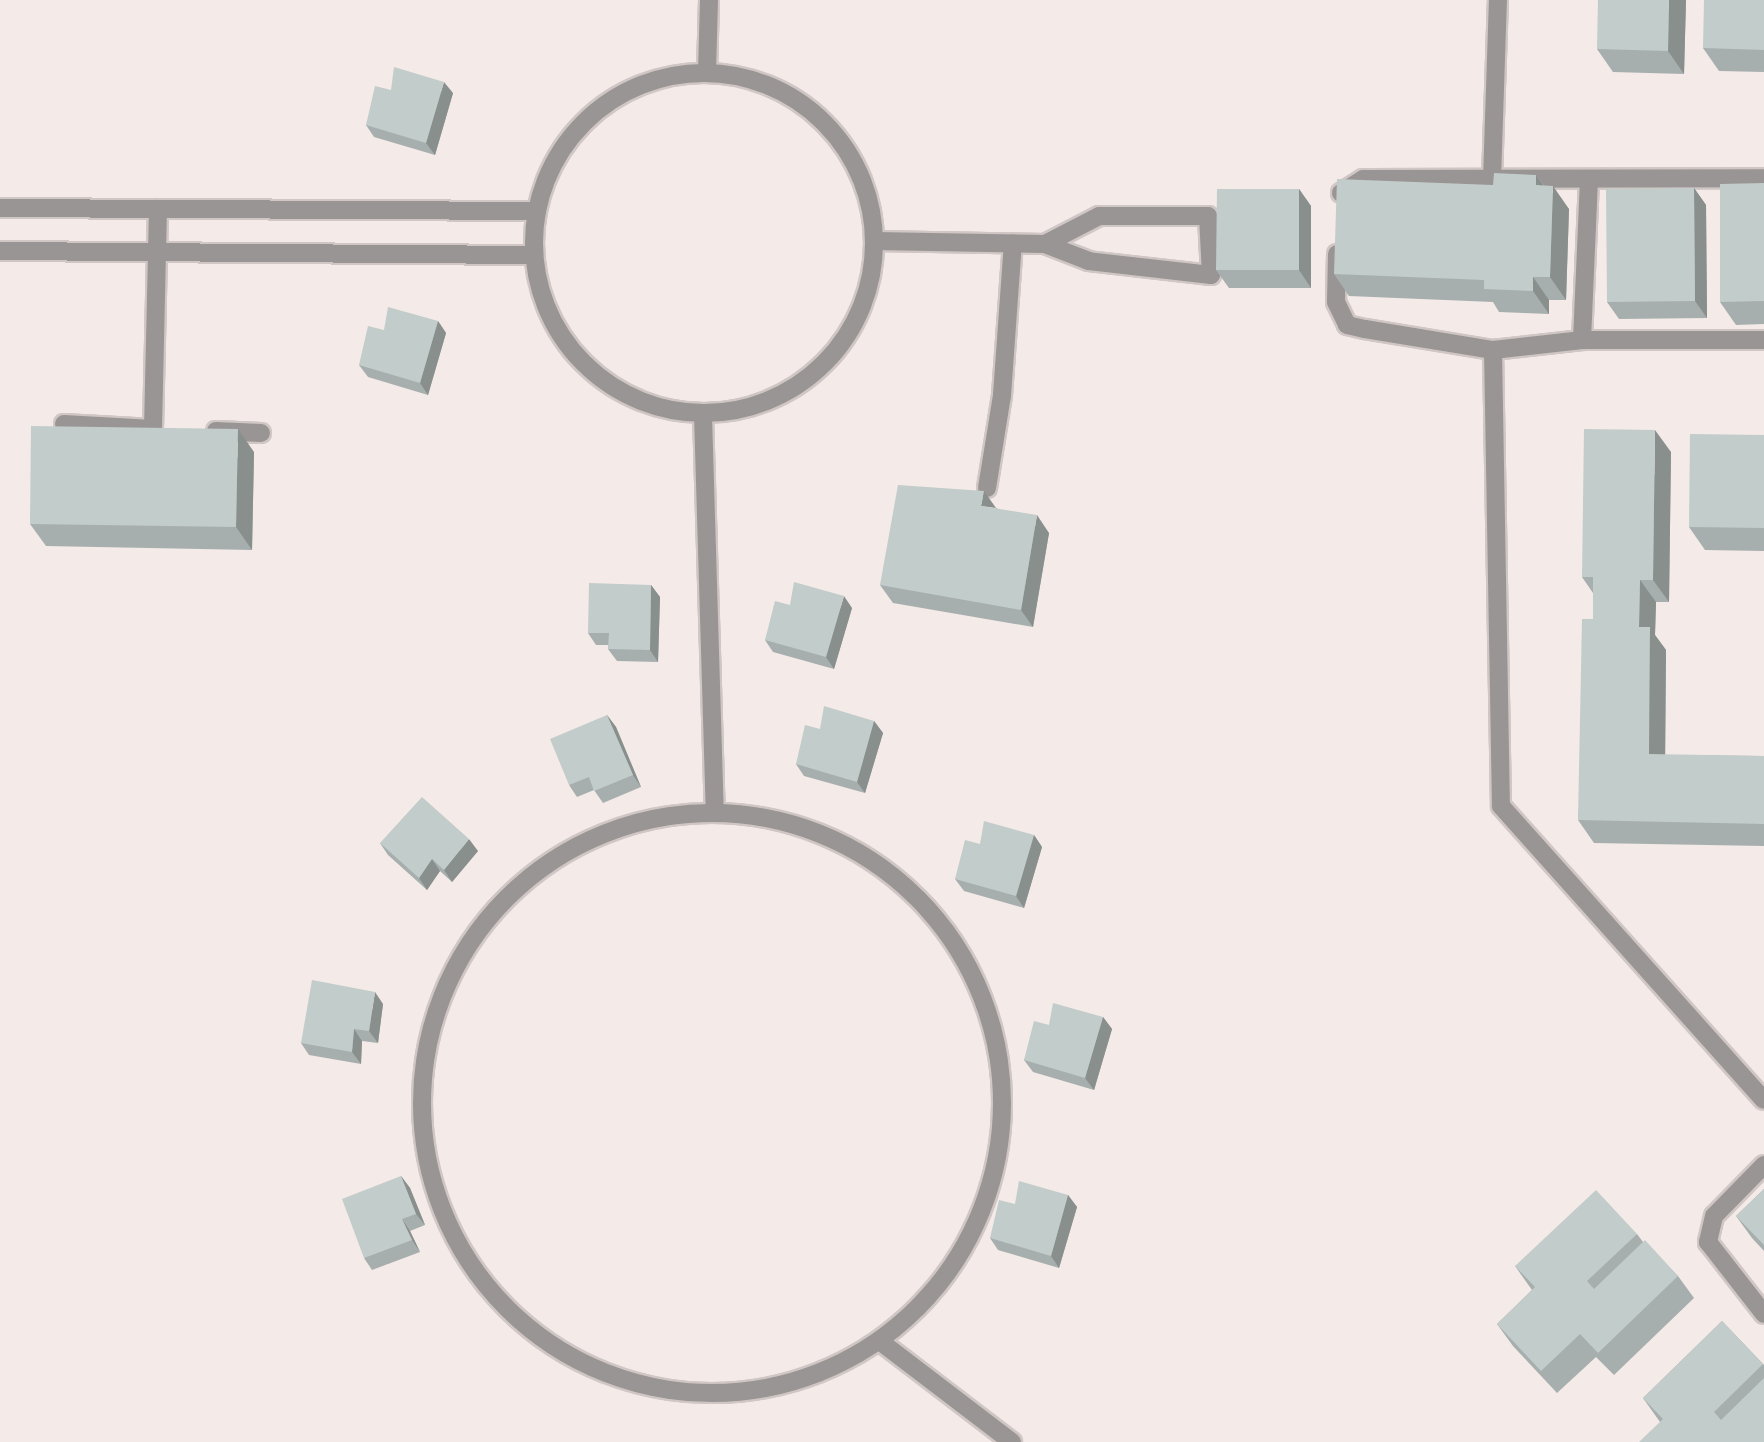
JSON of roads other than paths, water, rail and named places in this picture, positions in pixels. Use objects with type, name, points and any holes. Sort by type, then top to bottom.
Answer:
[{"type":"lane","points":[[707,72],[709,0]]},
{"type":"lane","points":[[1492,179],[1498,0]]},
{"type":"lane","points":[[707,72],[759,81],[806,106],[843,144],[866,191],[875,241],[866,297],[842,345],[804,383],[755,407],[703,415],[652,407],[607,384],[579,358],[545,305],[534,255],[537,211],[552,166],[591,116],[660,78],[707,72]]},
{"type":"lane","points":[[1764,178],[1352,182],[1337,226],[1336,302],[1347,325],[1493,350],[1582,340],[1764,340]]},
{"type":"lane","points":[[1582,340],[1589,181]]},
{"type":"lane","points":[[0,208],[537,211]]},
{"type":"lane","points":[[64,424],[161,429],[156,252],[158,209]]},
{"type":"lane","points":[[875,241],[1045,244],[1089,261],[1211,275],[1208,216],[1099,216],[1045,244]]},
{"type":"lane","points":[[987,488],[1002,395],[1013,243]]},
{"type":"lane","points":[[0,251],[534,255]]},
{"type":"lane","points":[[1493,350],[1501,806],[1764,1100]]},
{"type":"lane","points":[[703,415],[715,813]]},
{"type":"lane","points":[[199,431],[261,433]]},
{"type":"lane","points":[[715,813],[783,819],[870,856],[940,920],[987,1003],[1004,1096],[991,1191],[949,1275],[881,1342],[797,1384],[703,1396],[611,1378],[529,1331],[466,1260],[438,1199],[423,1134],[424,1068],[439,1002],[469,943],[511,892],[564,851],[624,824],[715,813]]},
{"type":"lane","points":[[1764,1165],[1714,1216],[1708,1242],[1764,1314]]},
{"type":"lane","points":[[881,1342],[1012,1442]]}]
